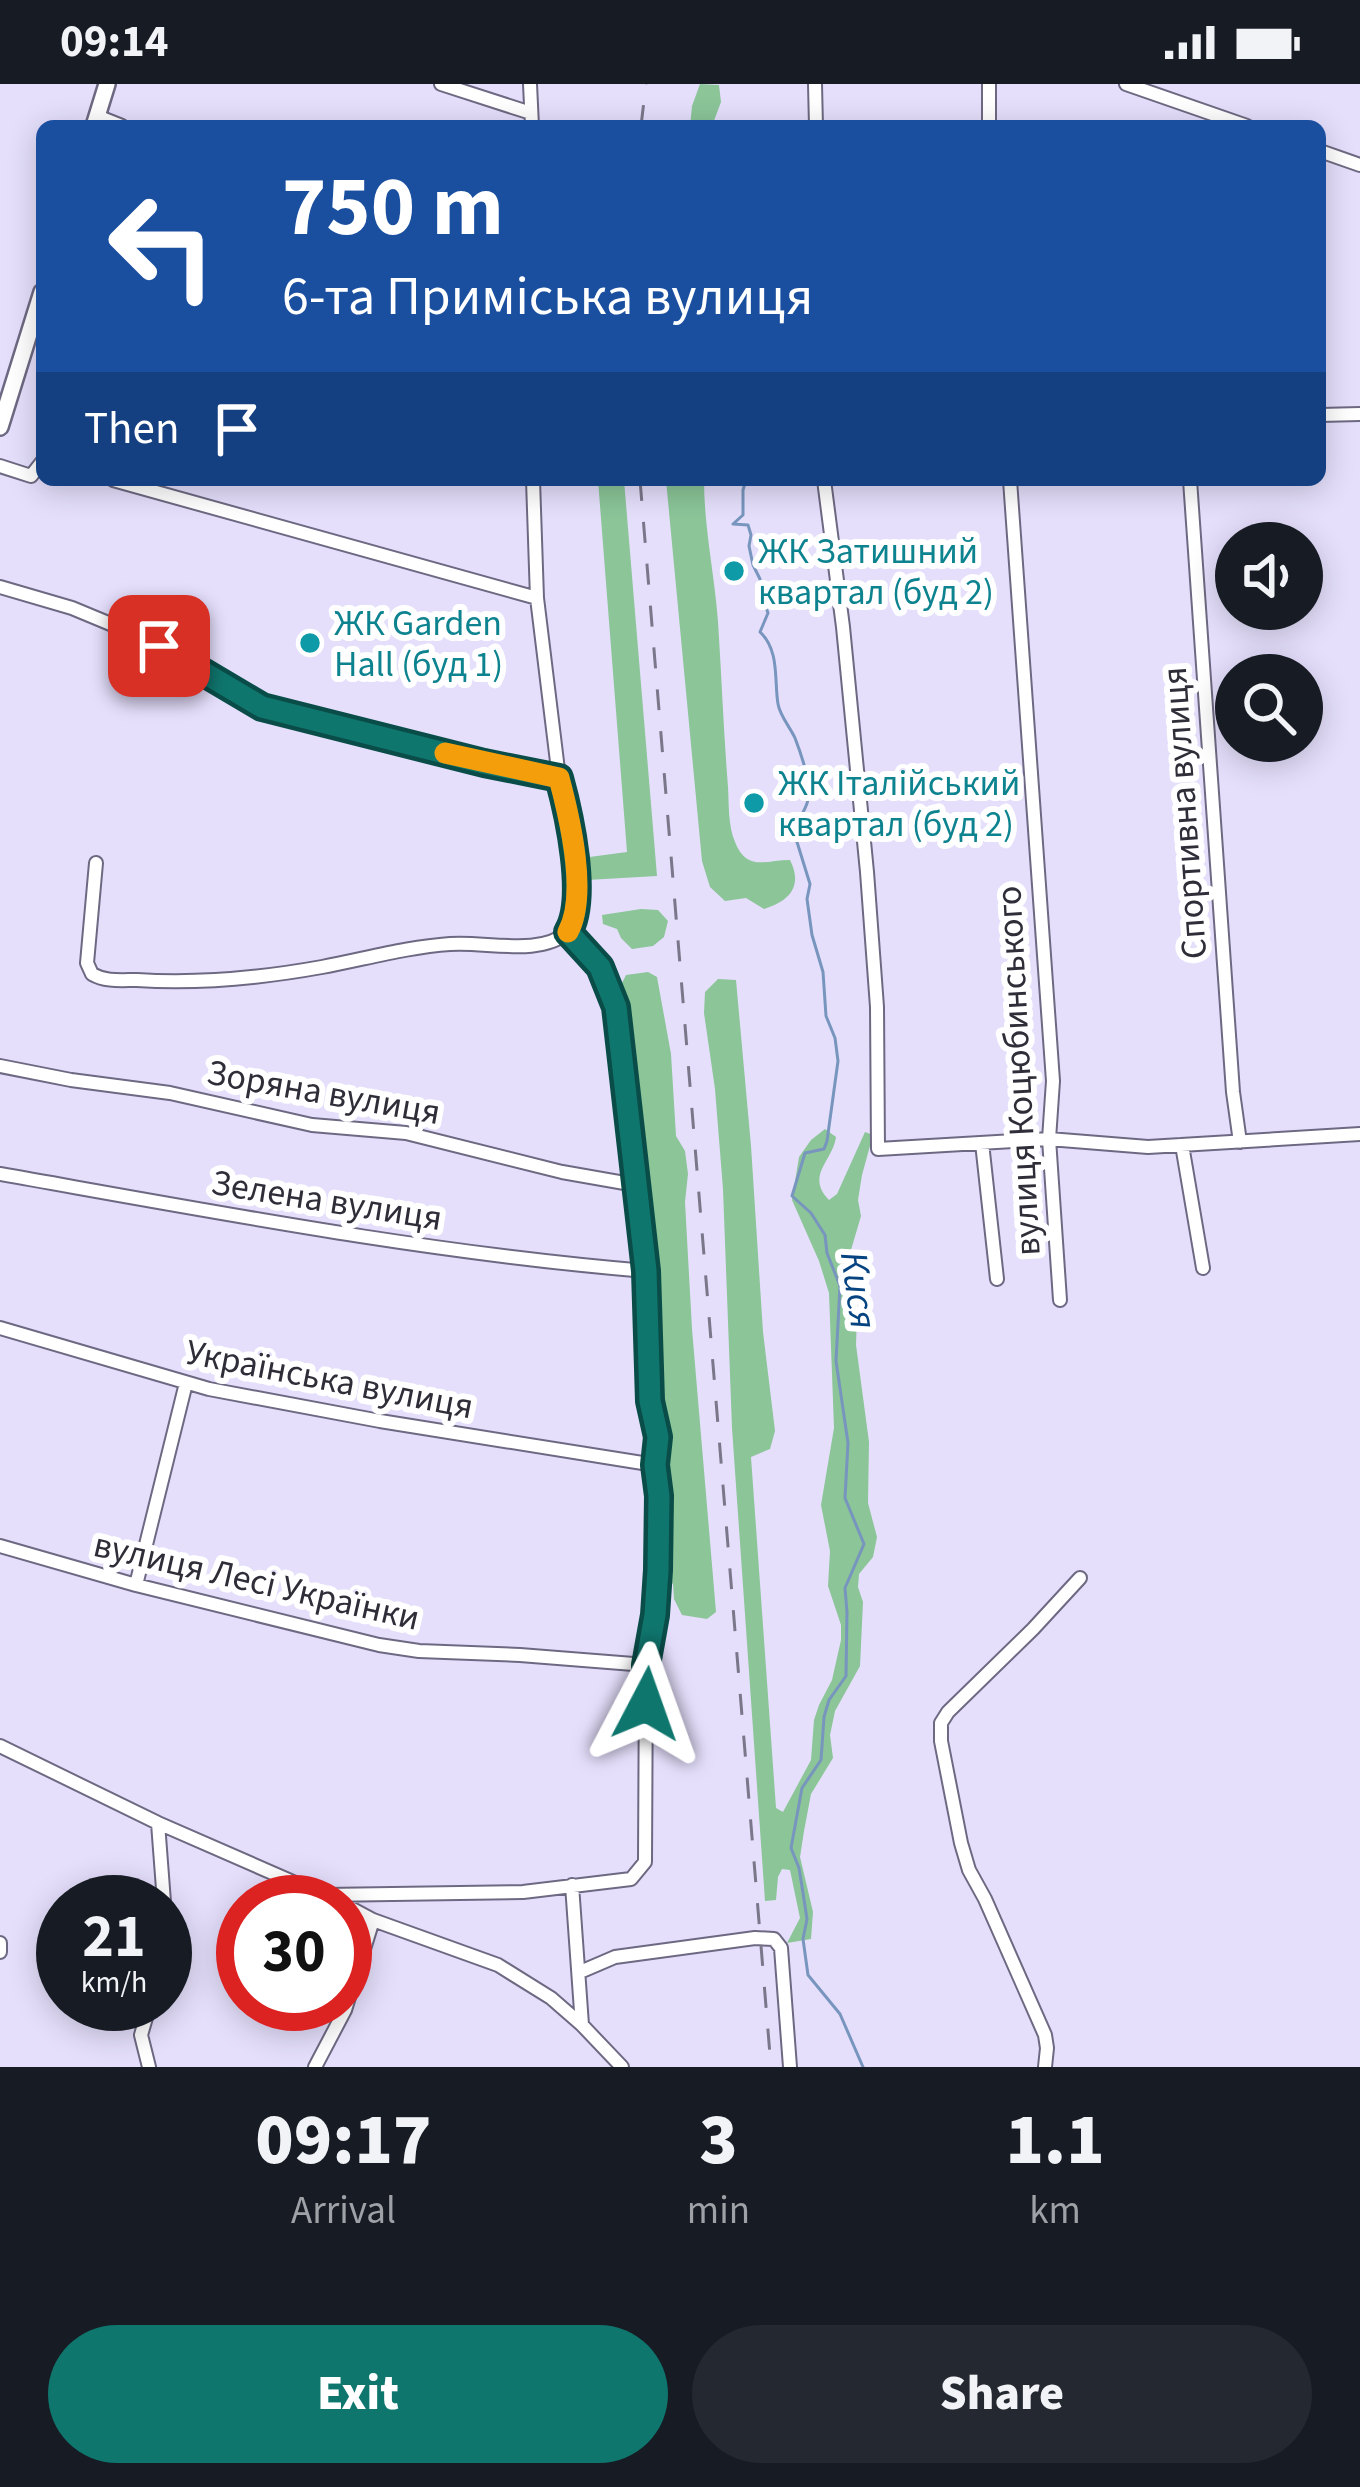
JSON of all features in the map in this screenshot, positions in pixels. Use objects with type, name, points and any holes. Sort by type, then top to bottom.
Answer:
[{"type":"main road","points":[[96,120],[107,84]]},
{"type":"main road","points":[[0,427],[36,311]]},
{"type":"street","points":[[441,84],[532,120],[530,84]]},
{"type":"street","points":[[815,84],[815,120]]},
{"type":"street","points":[[989,84],[989,120]]},
{"type":"street","points":[[1126,84],[1230,120]]},
{"type":"street","points":[[1187,120],[1192,107]]},
{"type":"street","points":[[1326,153],[1360,165]]},
{"type":"street","points":[[1326,416],[1360,414]]},
{"type":"street","points":[[0,466],[31,476],[36,470]]},
{"type":"street","points":[[135,486],[537,598]]},
{"type":"street","points":[[96,863],[87,963],[92,974],[103,979],[172,982],[256,977],[424,946],[537,944],[568,932],[576,913],[575,867],[537,598],[533,486]]},
{"type":"street","points":[[825,486],[871,917],[878,1149],[1049,1139],[1148,1147],[1360,1134]]},
{"type":"street","name":"вулиця Коцюбинського","points":[[1010,486],[1053,1081],[1049,1139],[1060,1300]]},
{"type":"street","name":"Спортивна вулиця","points":[[1190,486],[1240,1142]]},
{"type":"street","points":[[0,587],[60,604],[137,635],[262,707],[559,778]]},
{"type":"street","points":[[372,1899],[524,1892],[631,1879],[645,1862],[646,1665],[655,1615],[659,1496],[646,1271],[615,1002],[600,967],[568,932]]},
{"type":"street","name":"Зоряна вулиця","points":[[0,1066],[170,1093],[303,1124],[406,1133],[562,1172],[636,1185]]},
{"type":"street","points":[[982,1143],[997,1279]]},
{"type":"street","points":[[1182,1145],[1203,1268]]},
{"type":"street","name":"Зелена вулиця","points":[[0,1174],[274,1223],[469,1252],[646,1271]]},
{"type":"street","name":"Українська вулиця","points":[[0,1328],[186,1383],[380,1421],[655,1465]]},
{"type":"street","points":[[136,1585],[186,1383]]},
{"type":"street","name":"вулиця Лесі Українки","points":[[0,1546],[136,1585],[399,1648],[646,1665]]},
{"type":"street","points":[[1046,2067],[1045,2035],[969,1870],[946,1775],[941,1723],[1080,1578]]},
{"type":"street","points":[[0,1746],[277,1875]]},
{"type":"street","points":[[158,1823],[162,1875]]},
{"type":"street","points":[[572,1885],[583,2025]]},
{"type":"street","points":[[315,2067],[344,2013],[373,1920],[498,1965],[551,1998],[622,2067]]},
{"type":"street","points":[[580,1972],[615,1957],[774,1939],[782,1948],[790,2067]]},
{"type":"street","points":[[142,2031],[149,2067]]},
{"type":"green space","points":[[700,84],[719,85],[721,102],[714,120],[691,120]]},
{"type":"green space","points":[[598,486],[624,486],[657,876],[587,880],[582,858],[627,852]]},
{"type":"green space","points":[[667,486],[704,486],[733,836],[751,861],[790,860],[794,885],[781,902],[764,909],[746,898],[725,901],[710,887],[702,861]]},
{"type":"green space","points":[[658,910],[668,921],[664,937],[653,946],[632,949],[617,929],[603,924],[602,915]]},
{"type":"green space","points":[[648,972],[657,977],[671,1054],[676,1136],[685,1151],[688,1174],[685,1202],[692,1329],[716,1612],[707,1619],[682,1615],[673,1584],[662,1575],[663,1419],[656,1398],[643,1129],[622,983],[626,975]]},
{"type":"green space","points":[[718,979],[736,980],[775,1431],[770,1449],[751,1457],[776,1808],[783,1812],[811,1760],[814,1720],[832,1680],[841,1640],[828,1586],[830,1551],[821,1505],[834,1428],[829,1293],[792,1200],[799,1157],[811,1140],[825,1129],[836,1137],[820,1175],[829,1200],[837,1194],[865,1132],[873,1135],[851,1250],[858,1282],[856,1345],[869,1442],[868,1503],[877,1537],[873,1557],[859,1574],[863,1602],[860,1666],[835,1711],[830,1735],[833,1758],[811,1794],[804,1831],[800,1857],[813,1912],[811,1939],[787,1943],[800,1918],[790,1870],[782,1869],[778,1877],[776,1900],[765,1901],[732,1428],[723,1189],[704,1013],[705,992]]},
{"type":"waterway","name":"Кися","points":[[744,486],[743,515],[733,524],[748,525],[751,535],[753,565],[768,613],[760,632],[771,648],[779,708],[795,738],[809,784],[806,805],[791,836],[810,884],[812,935],[838,1061],[827,1141],[824,1149],[805,1153],[792,1196],[825,1235],[840,1286],[836,1361],[848,1443],[845,1498],[864,1544],[845,1588],[846,1676],[829,1700],[821,1760],[802,1788],[791,1848],[807,1919],[803,1939],[808,1975],[840,2014],[863,2067]]},
{"type":"railway","points":[[642,120],[646,84]]},
{"type":"railway","points":[[640,486],[771,2067]]},
{"type":"slow traffic","points":[[445,753],[559,778],[575,867],[576,913],[568,932]]},
{"type":"place","name":"ЖК Затишний квартал (буд 2)","points":[[734,571]]},
{"type":"place","name":"ЖК Garden Hall (буд 1)","points":[[310,643]]},
{"type":"place","name":"ЖК Італійський квартал (буд 2)","points":[[754,803]]},
{"type":"route","points":[[159,646],[262,707],[559,778],[575,867],[576,913],[568,932],[600,967],[616,1007],[646,1271],[659,1503],[646,1704]]}]
